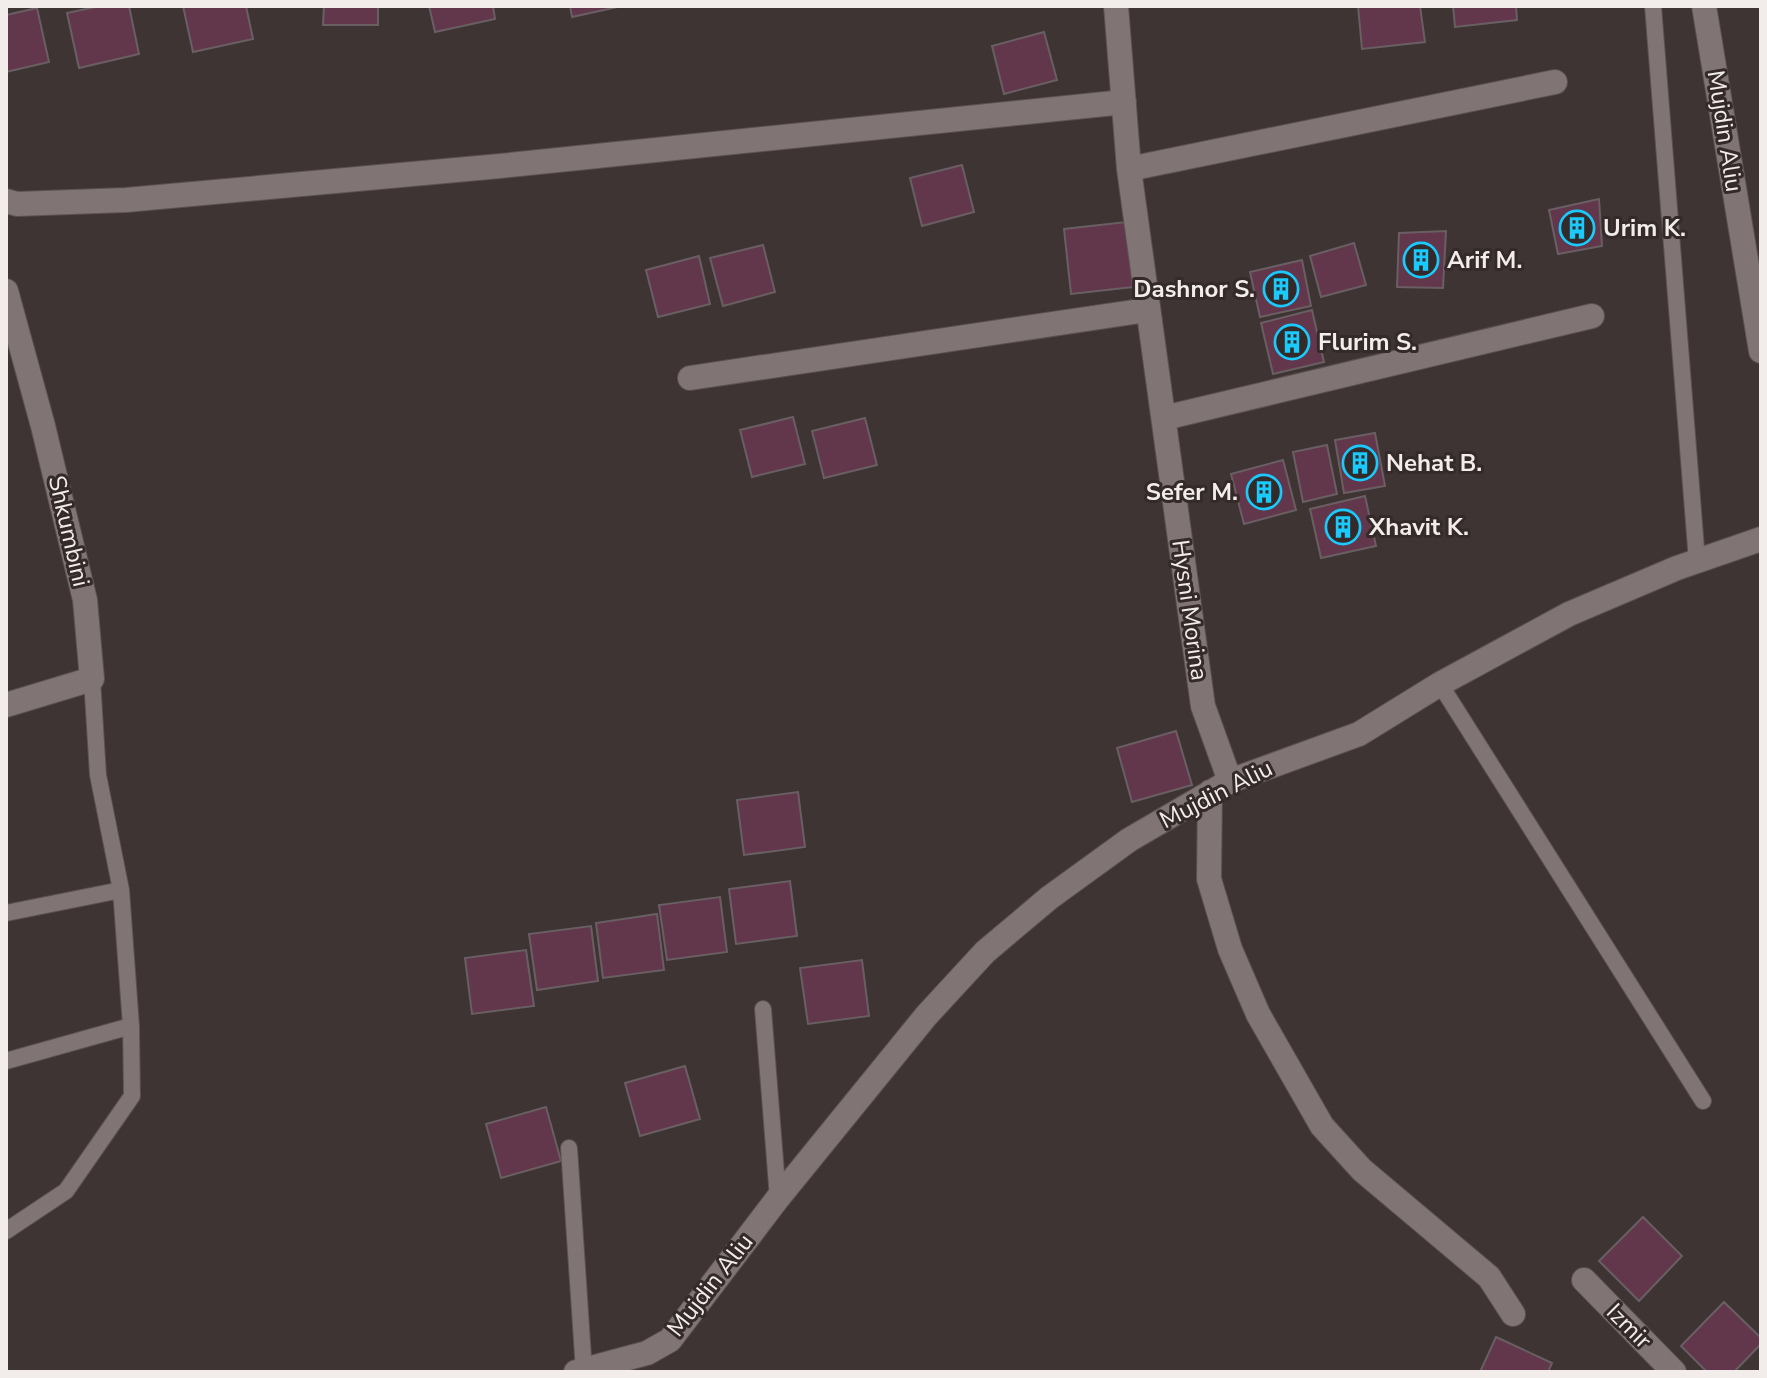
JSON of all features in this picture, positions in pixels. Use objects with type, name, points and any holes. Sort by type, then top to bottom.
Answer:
[{"type":"street","name":"Hysni Morina","points":[[1116,6],[1129,169],[1147,310],[1203,706],[1220,786]]},
{"type":"street","name":"Mujdin Aliu","points":[[1704,6],[1761,351]]},
{"type":"street","points":[[1129,169],[1555,82]]},
{"type":"street","points":[[6,201],[17,204],[126,200],[1124,102]]},
{"type":"street","name":"Shkumbini","points":[[7,296],[43,426],[85,600],[92,679]]},
{"type":"street","points":[[690,378],[1147,310]]},
{"type":"street","points":[[1164,418],[1592,316]]},
{"type":"street","name":"Mujdin Aliu","points":[[576,1372],[647,1353],[670,1340],[778,1198],[926,1016],[985,952],[1049,898],[1129,840],[1220,786],[1359,734],[1440,684],[1569,614],[1697,561],[1761,539]]},
{"type":"street","points":[[6,705],[92,679]]},
{"type":"street","points":[[1220,786],[1209,879],[1230,949],[1258,1014],[1322,1126],[1362,1170],[1489,1277],[1513,1314]]},
{"type":"street","name":"Izmir","points":[[1584,1280],[1674,1372]]},
{"type":"lane","points":[[1653,6],[1697,561]]},
{"type":"lane","points":[[6,1231],[66,1191],[132,1096],[131,1026],[121,890],[98,775],[92,679]]},
{"type":"lane","points":[[1440,684],[1703,1101]]},
{"type":"lane","points":[[6,913],[121,890]]},
{"type":"lane","points":[[763,1009],[778,1198]]},
{"type":"lane","points":[[6,1061],[131,1026]]},
{"type":"lane","points":[[569,1148],[584,1371]]},
{"type":"building","points":[[100,6],[129,6],[139,54],[79,68],[67,13]]},
{"type":"building","points":[[183,6],[246,6],[253,39],[193,52]]},
{"type":"building","points":[[324,6],[378,6],[378,25],[323,25]]},
{"type":"building","points":[[429,6],[493,6],[495,19],[435,32]]},
{"type":"building","points":[[570,6],[622,6],[572,17]]},
{"type":"building","points":[[1358,6],[1420,6],[1425,42],[1362,49]]},
{"type":"building","points":[[1453,6],[1516,6],[1517,20],[1455,27]]},
{"type":"building","points":[[37,8],[49,62],[6,72],[6,15]]},
{"type":"building","points":[[1044,32],[1057,80],[1004,94],[992,46]]},
{"type":"building","points":[[962,165],[974,212],[922,226],[910,178]]},
{"type":"building","name":"Urim K.","points":[[1599,199],[1602,246],[1558,254],[1549,210]]},
{"type":"building","points":[[1126,222],[1133,287],[1071,294],[1064,229]]},
{"type":"building","name":"Arif M.","points":[[1446,231],[1443,288],[1397,287],[1399,233]]},
{"type":"building","points":[[1354,243],[1366,285],[1321,297],[1310,256]]},
{"type":"building","points":[[763,245],[775,292],[723,306],[710,258]]},
{"type":"building","points":[[699,256],[710,304],[658,317],[646,270]]},
{"type":"building","name":"Dashnor S.","points":[[1302,260],[1311,306],[1260,317],[1250,272]]},
{"type":"building","name":"Flurim S.","points":[[1312,310],[1324,362],[1273,374],[1261,323]]},
{"type":"building","points":[[793,417],[805,464],[752,477],[740,430]]},
{"type":"building","points":[[865,418],[877,465],[824,478],[812,431]]},
{"type":"building","name":"Nehat B.","points":[[1375,433],[1385,486],[1344,493],[1335,440]]},
{"type":"building","points":[[1327,445],[1337,494],[1303,502],[1293,452]]},
{"type":"building","name":"Sefer M.","points":[[1283,460],[1296,510],[1244,524],[1231,474]]},
{"type":"building","name":"Xhavit K.","points":[[1365,496],[1376,546],[1321,558],[1310,509]]},
{"type":"building","points":[[1176,731],[1192,785],[1132,802],[1117,748]]},
{"type":"building","points":[[798,792],[805,847],[744,855],[737,800]]},
{"type":"building","points":[[790,881],[797,936],[736,944],[729,889]]},
{"type":"building","points":[[720,897],[727,952],[667,960],[659,905]]},
{"type":"building","points":[[657,914],[664,970],[603,978],[596,923]]},
{"type":"building","points":[[591,926],[598,981],[537,990],[529,934]]},
{"type":"building","points":[[526,950],[534,1006],[472,1014],[465,958]]},
{"type":"building","points":[[862,960],[869,1016],[808,1024],[800,968]]},
{"type":"building","points":[[685,1066],[700,1119],[640,1136],[625,1083]]},
{"type":"building","points":[[546,1107],[561,1161],[501,1178],[486,1124]]},
{"type":"building","points":[[1643,1217],[1682,1256],[1639,1301],[1599,1261]]},
{"type":"building","points":[[1724,1302],[1761,1338],[1761,1344],[1734,1372],[1707,1372],[1681,1346]]},
{"type":"building","points":[[1496,1337],[1552,1363],[1548,1372],[1480,1372]]},
{"type":"place","name":"Urim K.","points":[[1577,228]]},
{"type":"place","name":"Arif M.","points":[[1421,260]]},
{"type":"place","name":"Dashnor S.","points":[[1281,289]]},
{"type":"place","name":"Flurim S.","points":[[1292,342]]},
{"type":"place","name":"Nehat B.","points":[[1360,463]]},
{"type":"place","name":"Sefer M.","points":[[1264,492]]},
{"type":"place","name":"Xhavit K.","points":[[1343,527]]}]
